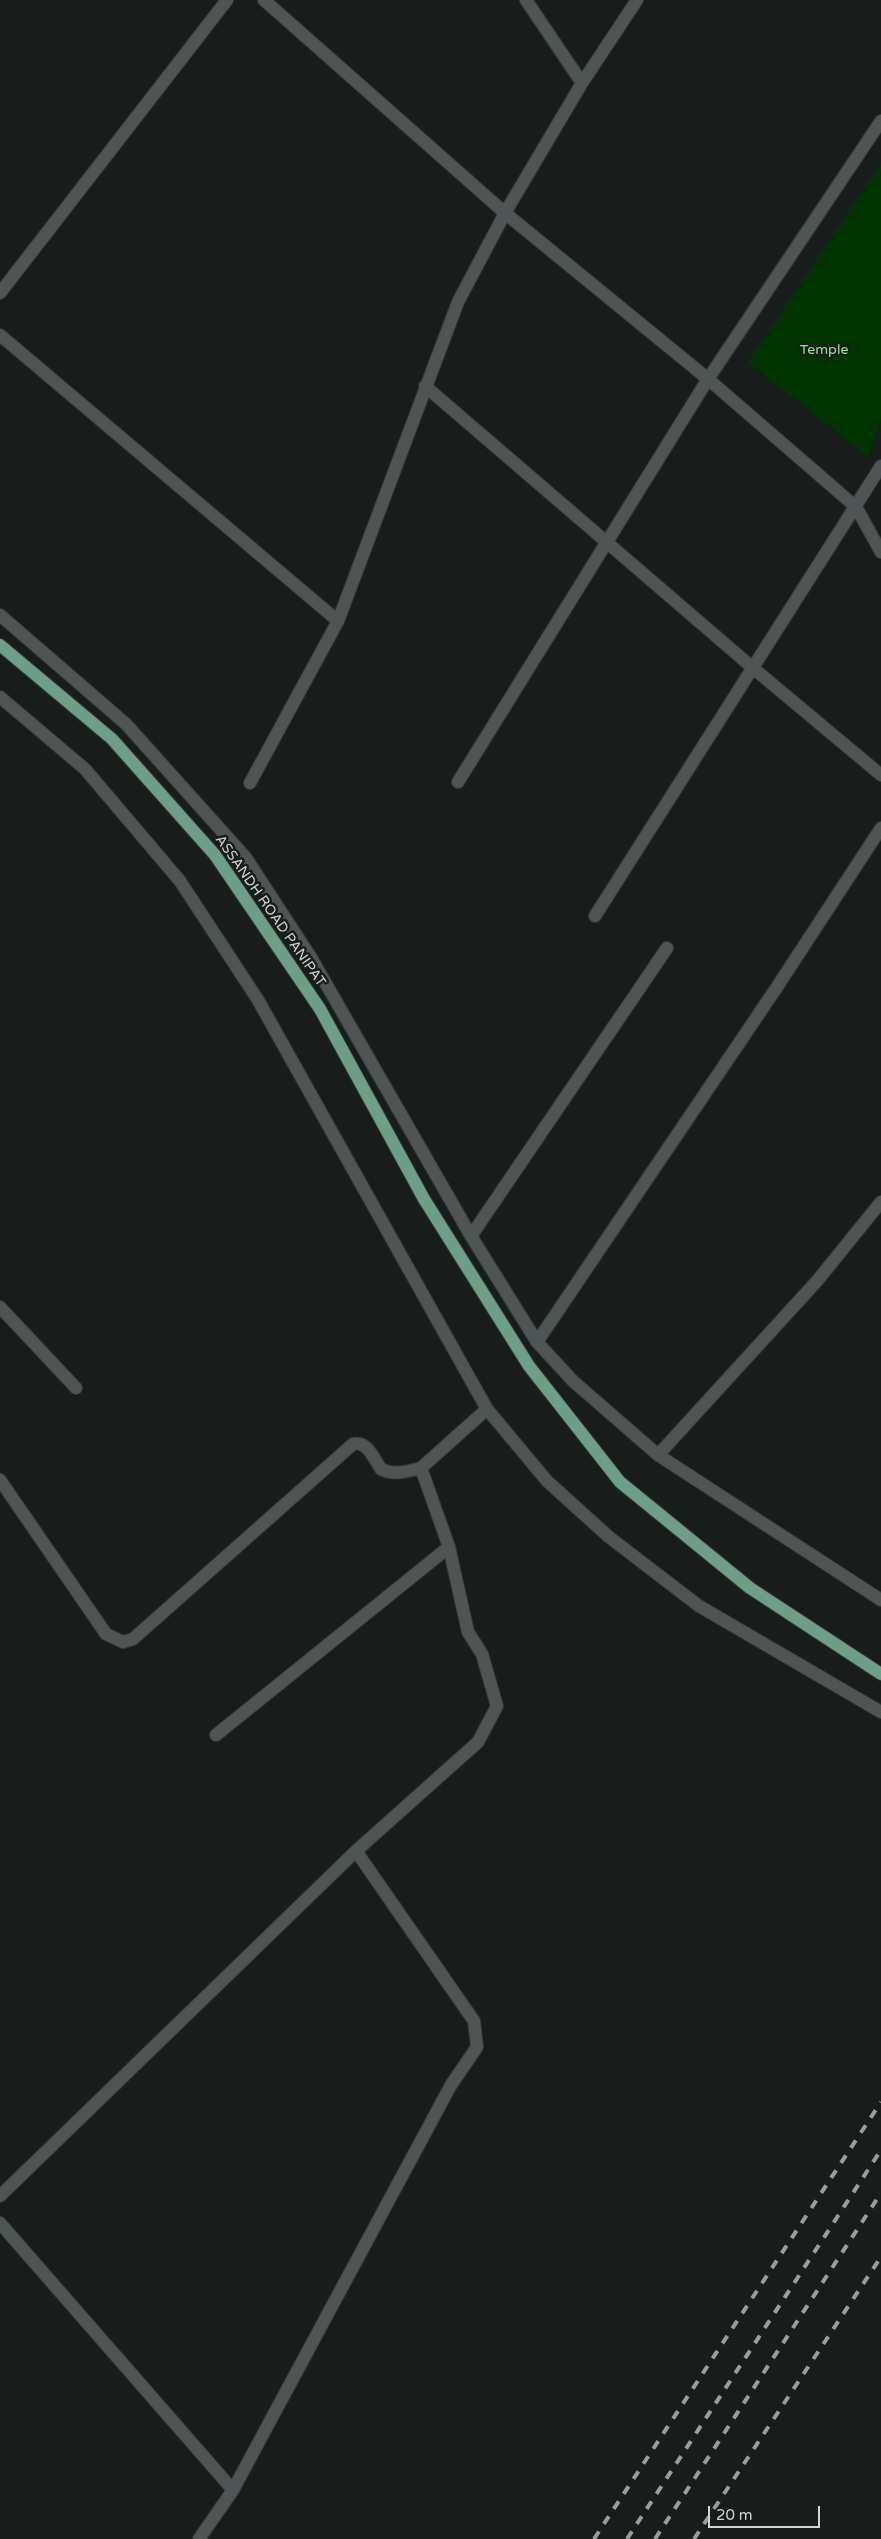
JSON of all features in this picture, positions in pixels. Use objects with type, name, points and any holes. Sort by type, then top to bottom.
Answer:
[{"type":"main road","name":"ASSANDH ROAD PANIPAT","points":[[0,645],[112,739],[215,855],[320,1009],[424,1199],[529,1366],[620,1482],[750,1588],[881,1674]]},
{"type":"street","points":[[0,293],[227,0]]},
{"type":"street","points":[[264,0],[505,213],[708,379],[856,507],[881,552]]},
{"type":"street","points":[[526,0],[582,84]]},
{"type":"street","points":[[250,783],[338,620],[458,302],[505,213],[582,84],[637,0]]},
{"type":"street","points":[[458,782],[708,379],[881,121]]},
{"type":"street","points":[[0,335],[338,620]]},
{"type":"street","points":[[425,386],[753,668],[881,774]]},
{"type":"street","points":[[595,916],[881,466]]},
{"type":"street","points":[[0,615],[126,724],[246,858],[310,956],[470,1236],[538,1342],[573,1381],[658,1455],[881,1600]]},
{"type":"street","points":[[0,697],[85,769],[180,881],[258,1000],[487,1409],[547,1481],[609,1537],[699,1606],[881,1712]]},
{"type":"street","points":[[538,1342],[777,987],[881,828]]},
{"type":"street","points":[[470,1236],[666,948]]},
{"type":"street","points":[[658,1455],[817,1281],[881,1202]]},
{"type":"street","points":[[0,1307],[76,1388]]},
{"type":"street","points":[[0,1480],[106,1634],[124,1642],[133,1639],[353,1444],[358,1442],[365,1446],[384,1471],[401,1472],[421,1468],[487,1409]]},
{"type":"street","points":[[0,2196],[356,1851],[478,1742],[497,1706],[482,1654],[468,1632],[449,1547],[421,1468]]},
{"type":"street","points":[[216,1735],[449,1547]]},
{"type":"street","points":[[199,2539],[233,2490],[450,2084],[477,2047],[474,2022],[356,1851]]},
{"type":"street","points":[[0,2223],[233,2490]]},
{"type":"green space","name":"Temple","points":[[881,163],[881,418],[868,456],[748,362]]},
{"type":"railway","points":[[594,2539],[881,2102]]},
{"type":"railway","points":[[627,2539],[881,2150]]},
{"type":"railway","points":[[655,2539],[881,2193]]},
{"type":"railway","points":[[694,2539],[881,2257]]}]
